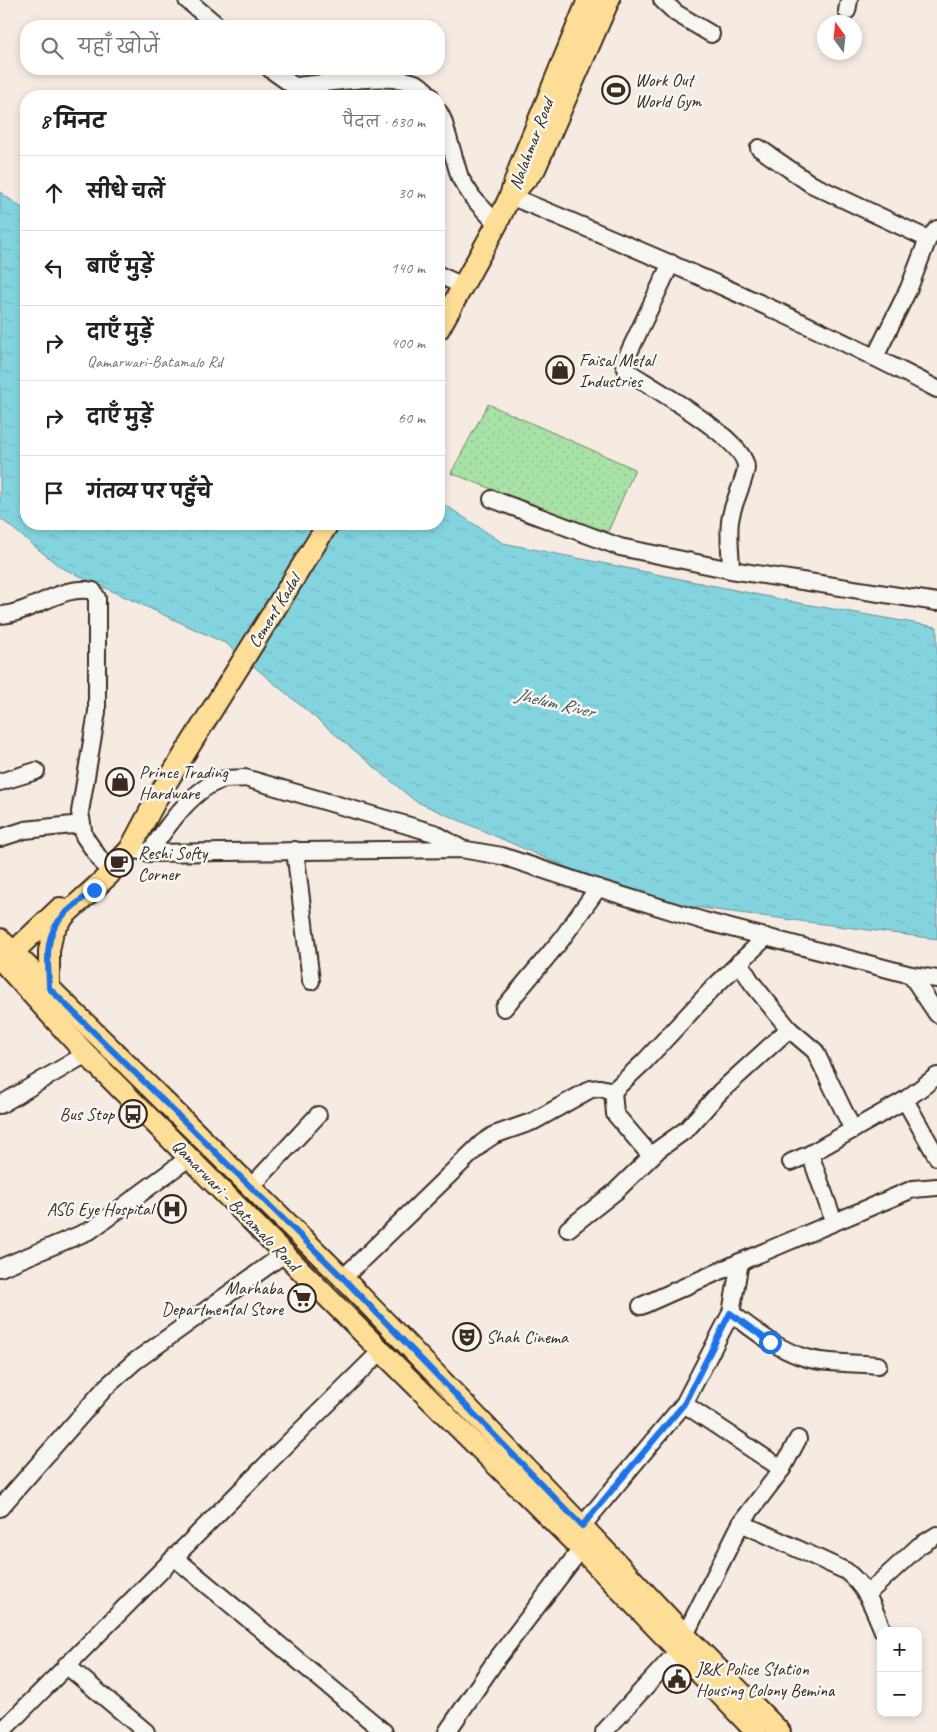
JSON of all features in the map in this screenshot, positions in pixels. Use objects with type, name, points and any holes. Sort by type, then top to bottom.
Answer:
[{"type":"main road","name":"Nalahmar Road","points":[[510,196],[521,163],[588,0]]},
{"type":"main road","name":"Nalahmar Road","points":[[510,196],[535,169],[609,0]]},
{"type":"main road","points":[[445,318],[498,224],[510,196]]},
{"type":"main road","name":"Cement Kadal","points":[[110,869],[139,851],[157,798],[324,530]]},
{"type":"main road","points":[[110,869],[4,953],[49,988],[343,1278],[582,1526],[756,1732]]},
{"type":"main road","points":[[49,988],[49,951],[53,931],[66,914],[110,869]]},
{"type":"main road","name":"Qamarwari - Batamalo Road","points":[[4,953],[86,1054],[581,1550],[681,1643]]},
{"type":"main road","points":[[681,1643],[780,1732]]},
{"type":"street","points":[[187,0],[211,20]]},
{"type":"street","points":[[662,0],[676,13],[711,34]]},
{"type":"street","points":[[277,75],[293,90]]},
{"type":"street","points":[[300,90],[370,79],[395,79],[411,82],[421,86],[425,90]]},
{"type":"street","points":[[445,128],[462,183],[473,198],[498,224]]},
{"type":"street","points":[[759,148],[811,184],[933,234],[875,357]]},
{"type":"street","points":[[510,196],[671,263],[875,357],[937,389]]},
{"type":"street","points":[[671,263],[624,363],[627,371],[714,427],[731,442],[742,456],[746,468],[730,518],[731,570]]},
{"type":"street","points":[[445,278],[462,286]]},
{"type":"street","points":[[492,499],[620,547],[731,570],[937,602]]},
{"type":"street","points":[[0,614],[18,612],[70,591],[84,589],[93,591],[97,598],[97,712],[80,812],[84,836],[110,869]]},
{"type":"street","points":[[0,782],[36,771]]},
{"type":"street","points":[[139,851],[210,784],[226,779],[245,778],[434,833],[461,849]]},
{"type":"street","points":[[0,838],[25,830],[82,824]]},
{"type":"street","points":[[139,851],[461,849],[502,856],[704,921],[911,975],[937,979]]},
{"type":"street","points":[[295,850],[311,981]]},
{"type":"street","points":[[504,1008],[561,940],[598,888]]},
{"type":"street","points":[[613,1091],[644,1062],[713,988],[766,937]]},
{"type":"street","points":[[739,962],[789,1029],[809,1045],[819,1057],[853,1130]]},
{"type":"street","points":[[911,975],[937,1014]]},
{"type":"street","points":[[568,1228],[615,1192],[659,1149],[687,1130],[720,1092],[789,1029]]},
{"type":"street","points":[[0,1105],[86,1054]]},
{"type":"street","points":[[791,1162],[810,1154],[905,1100],[937,1076]]},
{"type":"street","points":[[343,1278],[482,1143],[494,1135],[534,1121],[591,1089],[600,1088],[613,1091]]},
{"type":"street","points":[[613,1091],[615,1114],[651,1156]]},
{"type":"street","points":[[905,1100],[937,1157]]},
{"type":"street","points":[[251,1187],[318,1115]]},
{"type":"street","points":[[810,1154],[834,1222]]},
{"type":"street","points":[[0,1268],[91,1230],[190,1157]]},
{"type":"street","points":[[641,1306],[913,1189],[937,1187]]},
{"type":"street","points":[[0,1508],[106,1386],[134,1362],[284,1254]]},
{"type":"street","points":[[582,1526],[684,1404],[730,1313],[740,1262]]},
{"type":"street","points":[[730,1313],[770,1342],[801,1357],[824,1361],[878,1365]]},
{"type":"street","points":[[1,1732],[381,1351]]},
{"type":"street","points":[[684,1404],[782,1469]]},
{"type":"street","points":[[607,1731],[681,1643],[741,1523],[782,1469],[798,1439]]},
{"type":"street","points":[[741,1523],[846,1571],[867,1594],[881,1627]]},
{"type":"street","points":[[867,1594],[919,1546],[937,1535]]},
{"type":"street","points":[[447,1732],[496,1660],[581,1550]]},
{"type":"street","points":[[174,1557],[384,1732]]},
{"type":"street","points":[[66,1665],[146,1732]]},
{"type":"green space","points":[[488,404],[635,469],[607,534],[451,473]]},
{"type":"water","name":"Jhelum River","points":[[0,192],[20,207],[20,530],[445,530],[445,505],[503,543],[799,603],[937,627],[937,939],[641,900],[415,801],[227,644],[60,567],[0,518]]},
{"type":"place","name":"Work Out World Gym","points":[[616,90]]},
{"type":"place","name":"Faisal Metal Industries","points":[[560,370]]},
{"type":"place","name":"Prince Trading Hardware","points":[[120,782]]},
{"type":"place","name":"Reshi Softy Corner","points":[[119,863]]},
{"type":"place","name":"Bus Stop","points":[[133,1114]]},
{"type":"place","name":"ASG Eye Hospital","points":[[172,1209]]},
{"type":"place","name":"Marhaba Departmental Store","points":[[302,1298]]},
{"type":"place","name":"Shah Cinema","points":[[467,1337]]},
{"type":"place","name":"J&K Police Station Housing Colony Bemina","points":[[677,1679]]},
{"type":"route","points":[[94,890],[56,924],[50,940],[49,988],[343,1278],[582,1526],[684,1404],[730,1313],[770,1342]]}]
